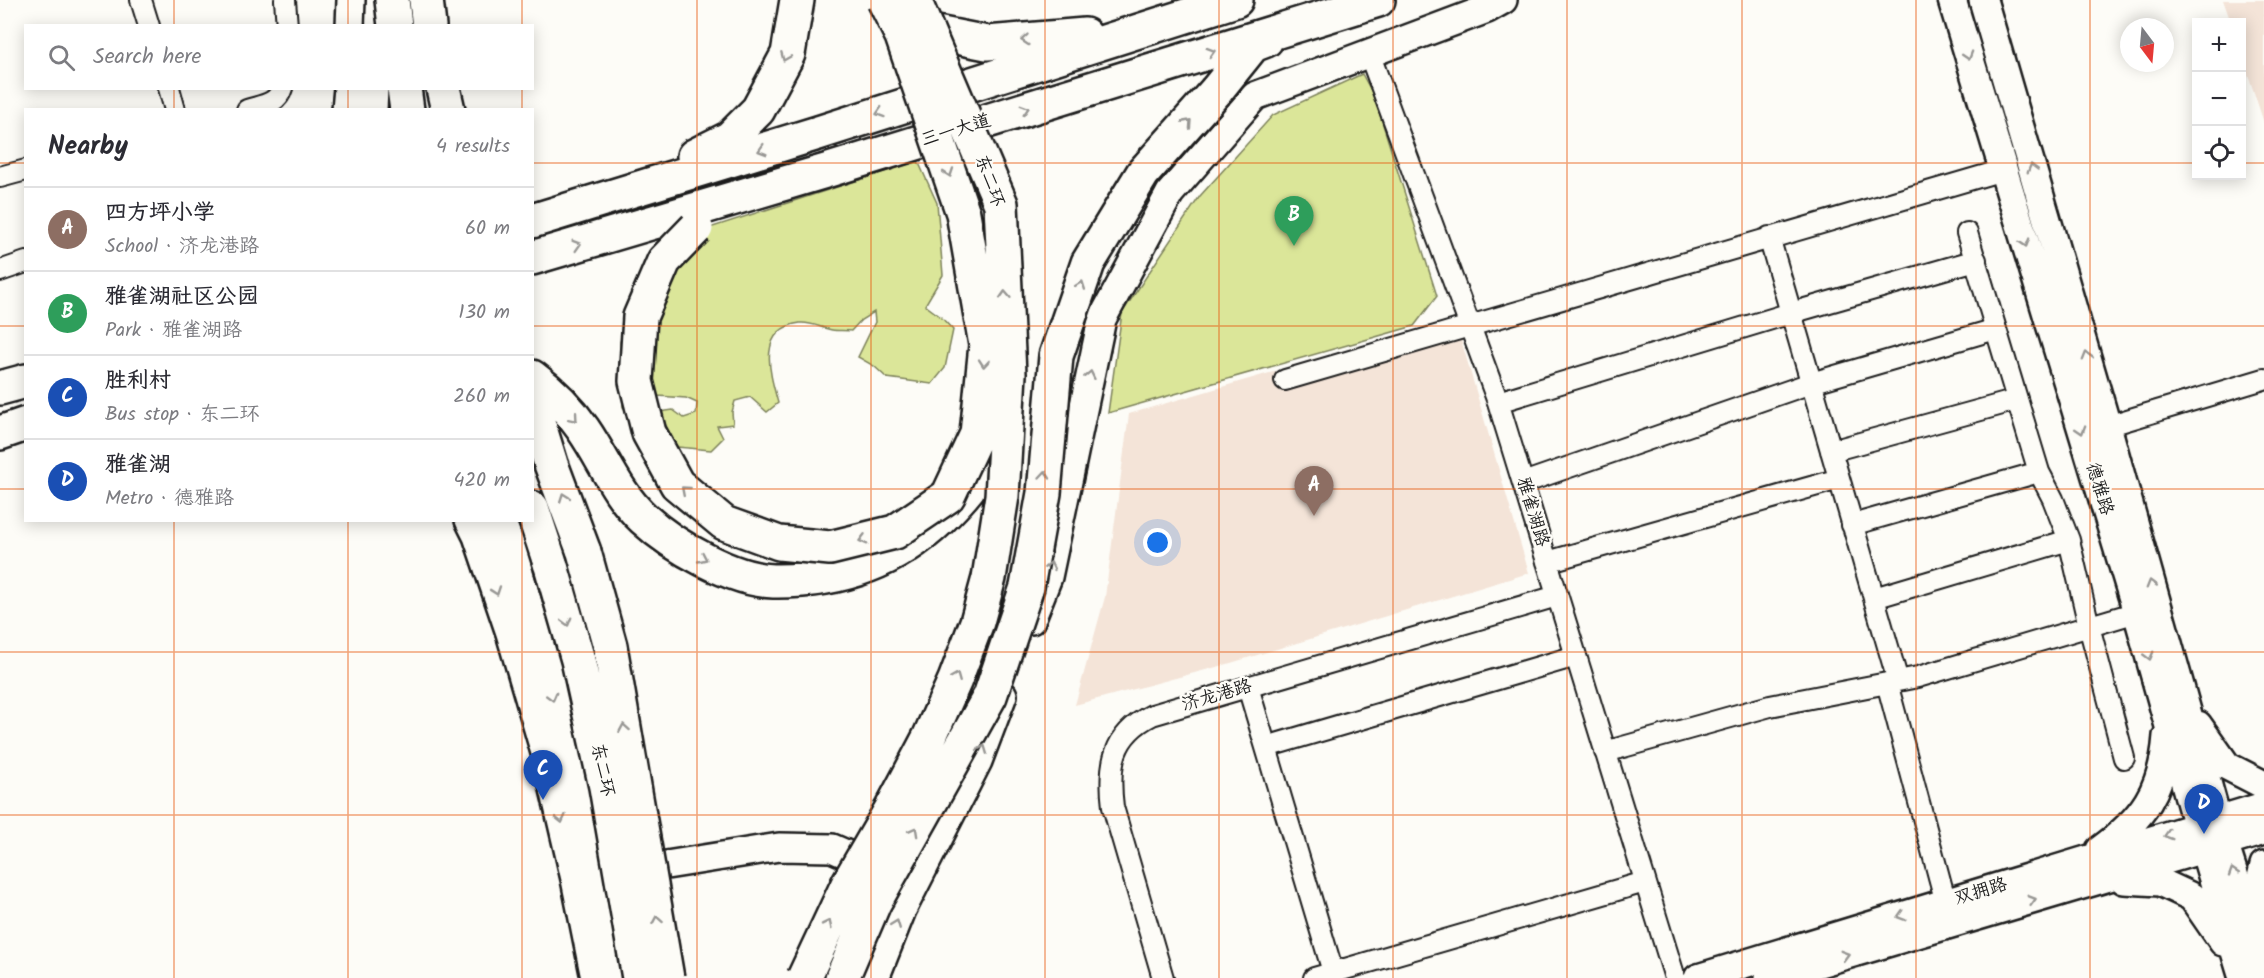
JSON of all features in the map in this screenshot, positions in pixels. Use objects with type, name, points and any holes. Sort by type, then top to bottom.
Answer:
[{"type":"highway","points":[[372,24],[373,0]]},
{"type":"highway","points":[[392,0],[395,24]]},
{"type":"highway","points":[[426,0],[429,24]]},
{"type":"highway","points":[[614,195],[730,138],[758,110],[788,54],[797,0]]},
{"type":"highway","points":[[829,170],[696,228],[664,261],[640,317],[636,381],[649,433],[677,484],[724,523],[779,543],[830,548],[895,531],[948,496],[978,434],[986,345],[963,213],[902,36],[884,0]]},
{"type":"highway","points":[[892,0],[921,30],[987,43],[1147,29]]},
{"type":"highway","name":"东二环","points":[[914,0],[1001,204],[1009,374]]},
{"type":"highway","points":[[534,220],[1236,0]]},
{"type":"highway","name":"三一大道","points":[[534,257],[829,170],[1377,0]]},
{"type":"highway","points":[[842,978],[874,903],[990,696],[994,685],[1027,587],[1044,493],[1056,356],[1089,264],[1143,173],[1216,92],[1253,45],[1383,0]]},
{"type":"highway","points":[[404,90],[407,108]]},
{"type":"highway","points":[[443,90],[448,108]]},
{"type":"highway","points":[[534,378],[543,385],[583,429],[619,490],[642,517],[668,540],[741,574],[772,581],[853,572],[886,559],[922,536],[960,499],[982,466],[1009,374]]},
{"type":"highway","points":[[804,978],[849,882],[929,738],[955,680],[977,622],[989,578],[1002,496],[1009,374]]},
{"type":"highway","points":[[0,388],[24,382]]},
{"type":"highway","points":[[534,409],[551,464],[584,552],[610,646],[667,978]]},
{"type":"highway","points":[[0,433],[24,425]]},
{"type":"highway","name":"东二环","points":[[534,514],[578,660],[606,787],[639,978]]},
{"type":"highway","points":[[480,524],[509,551],[539,649],[589,837],[587,877],[618,978]]},
{"type":"street","points":[[141,0],[148,24]]},
{"type":"street","points":[[285,0],[287,24]]},
{"type":"street","points":[[350,24],[351,0]]},
{"type":"street","points":[[875,978],[902,910],[978,761],[1048,577],[1102,319],[1170,193],[1255,96],[1487,9],[1503,0]]},
{"type":"street","name":"德雅路","points":[[1952,0],[2137,612],[2176,713]]},
{"type":"street","name":"德雅路","points":[[1983,0],[2107,426],[2176,713],[2253,970]]},
{"type":"street","name":"雅雀湖路","points":[[1369,53],[1498,402],[1675,978]]},
{"type":"street","points":[[170,90],[174,108]]},
{"type":"street","points":[[257,108],[272,103],[281,90]]},
{"type":"street","points":[[1285,380],[2003,170]]},
{"type":"street","points":[[0,177],[24,171]]},
{"type":"street","points":[[1967,233],[2039,472],[2053,499],[2069,540],[2124,758]]},
{"type":"street","points":[[1769,237],[1874,598],[1946,903]]},
{"type":"street","points":[[1498,402],[1791,313],[1976,260]]},
{"type":"street","points":[[0,271],[24,263]]},
{"type":"street","points":[[1523,483],[1811,383],[1996,329]]},
{"type":"street","points":[[2107,426],[2264,379]]},
{"type":"street","points":[[1831,451],[2017,400]]},
{"type":"street","points":[[1852,525],[2039,472]]},
{"type":"street","points":[[1547,562],[1839,479]]},
{"type":"street","points":[[480,524],[548,763],[587,877],[595,978]]},
{"type":"street","points":[[1874,598],[2069,540]]},
{"type":"street","name":"济龙港路","points":[[1163,978],[1113,807],[1110,781],[1113,758],[1129,730],[1146,718],[1557,596]]},
{"type":"street","points":[[1605,752],[1770,706],[1892,682],[2137,612]]},
{"type":"street","points":[[1266,747],[1576,656]]},
{"type":"street","points":[[1248,687],[1333,972]]},
{"type":"street","points":[[2176,713],[2227,766],[2264,785]]},
{"type":"street","points":[[2176,713],[2159,781],[2147,806],[2094,870],[2160,882],[2192,897],[2253,970]]},
{"type":"street","name":"双拥路","points":[[1769,978],[2094,870],[2211,834],[2264,806]]},
{"type":"street","name":"双拥路","points":[[2211,834],[2264,831]]},
{"type":"street","points":[[587,877],[779,847],[832,848],[915,885]]},
{"type":"street","points":[[2253,970],[2257,895],[2264,865]]},
{"type":"street","name":"双拥路","points":[[1698,978],[1946,903],[2094,870]]},
{"type":"street","points":[[1314,978],[1645,882]]},
{"type":"shaded area","points":[[2223,0],[2264,0],[2264,123],[2246,68],[2246,18],[2230,18]]},
{"type":"shaded area","points":[[1455,319],[1529,573],[1224,665],[1075,705],[1105,597],[1129,414]]},
{"type":"green space","points":[[1362,74],[1374,96],[1437,296],[1414,326],[1108,413],[1122,313],[1200,196],[1273,115]]},
{"type":"green space","points":[[918,161],[937,203],[943,275],[925,305],[953,330],[945,368],[932,384],[887,378],[874,366],[858,357],[875,322],[874,312],[861,320],[851,331],[832,330],[800,323],[786,327],[777,334],[772,343],[770,367],[778,403],[767,412],[750,397],[735,401],[732,412],[733,424],[717,426],[723,438],[711,450],[677,447],[659,412],[673,410],[684,418],[696,414],[697,403],[686,398],[658,396],[654,391],[635,421],[623,407],[620,342],[635,286],[666,242]]},
{"type":"place","name":"雅雀湖社区公园","points":[[1294,246]]},
{"type":"place","name":"四方坪小学","points":[[1314,516]]},
{"type":"place","name":"胜利村","points":[[543,800]]},
{"type":"place","name":"雅雀湖","points":[[2204,834]]}]
